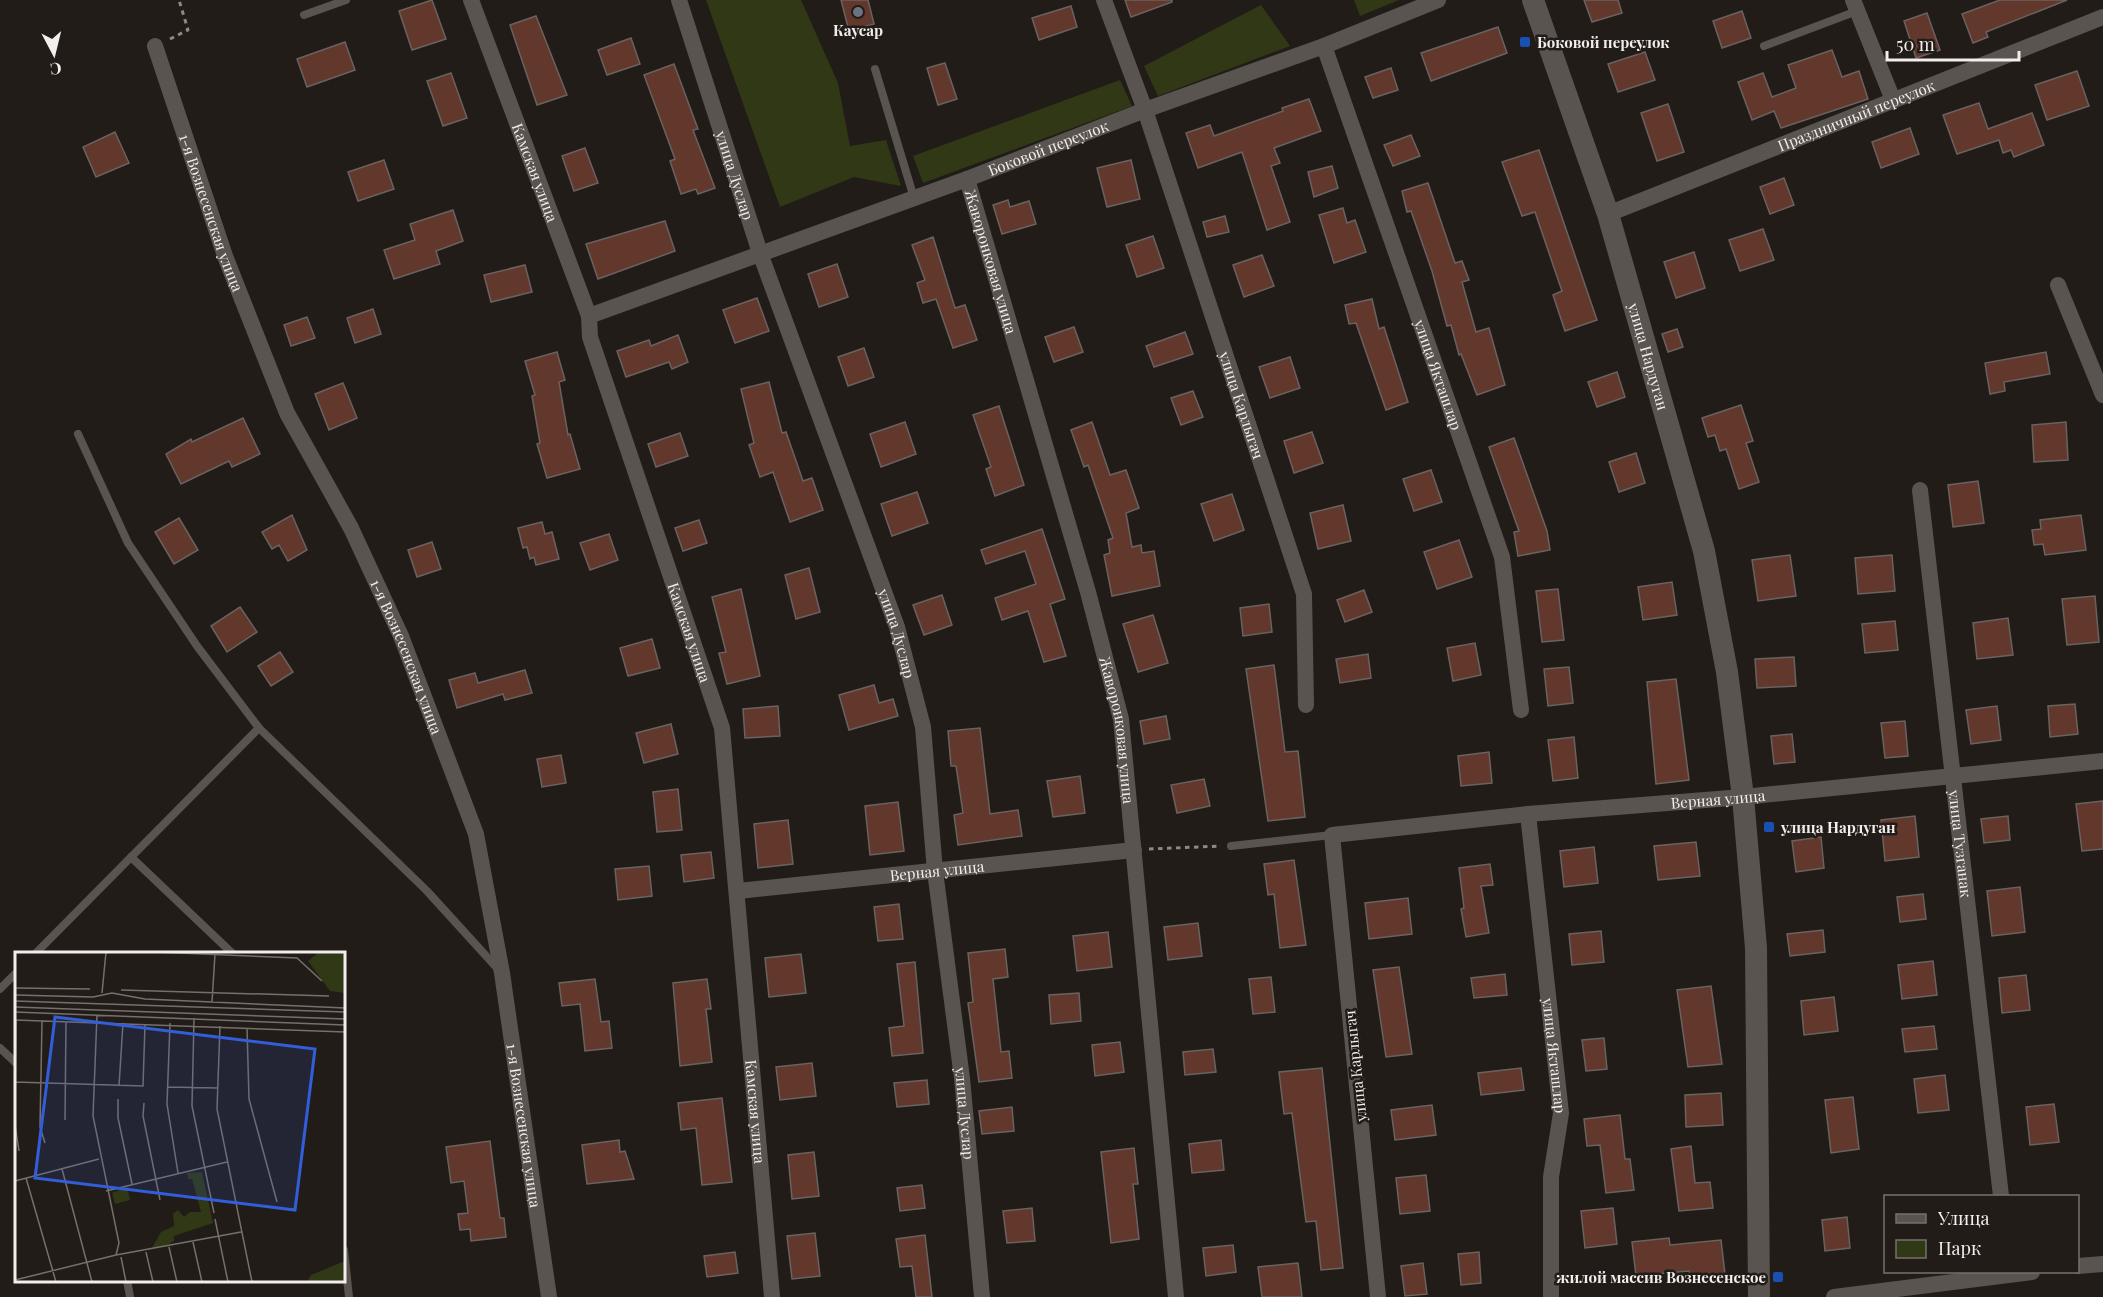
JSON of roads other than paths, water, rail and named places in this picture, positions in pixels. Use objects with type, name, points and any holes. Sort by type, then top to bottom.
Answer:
[{"type":"street","name":"Камская улица","points":[[471,0],[589,316],[590,337],[722,728],[772,1297]]},
{"type":"street","name":"улица Дуслар","points":[[679,0],[760,253],[897,627],[923,727],[934,871],[962,1078],[982,1297]]},
{"type":"street","name":"улица Карлыгач","points":[[1104,0],[1145,110],[1304,594],[1306,705]]},
{"type":"street","name":"Боковой переулок","points":[[589,316],[967,179],[1145,110],[1324,46],[1438,0]]},
{"type":"street","name":"улица Нардуган","points":[[1533,0],[1608,214],[1704,551],[1727,672],[1743,796],[1756,948],[1759,1297]]},
{"type":"street","points":[[1855,5],[1893,100]]},
{"type":"street","name":"Праздничный переулок","points":[[1608,214],[2103,17]]},
{"type":"street","name":"1-я Вознесенская улица","points":[[155,46],[225,256],[287,413],[351,528],[401,636],[476,834],[502,973],[549,1297]]},
{"type":"street","name":"улица Якташлар","points":[[1324,46],[1502,557],[1521,710]]},
{"type":"street","name":"Жаворонковая улица","points":[[967,179],[1088,591],[1121,718],[1176,1297]]},
{"type":"street","points":[[2058,285],[2103,395]]},
{"type":"street","name":"улица Тузганак","points":[[1920,490],[2001,1195]]},
{"type":"street","name":"Верная улица","points":[[1332,835],[1528,814],[1743,796],[2103,761]]},
{"type":"street","name":"улица Якташлар","points":[[1528,814],[1561,1113],[1551,1177],[1551,1297]]},
{"type":"street","name":"улица Карлыгач","points":[[1332,835],[1378,1297]]},
{"type":"street","name":"Верная улица","points":[[738,891],[1134,850]]},
{"type":"street","points":[[2079,1266],[2103,1264]]},
{"type":"street","points":[[1834,1297],[2010,1273]]},
{"type":"lane","points":[[304,15],[346,0]]},
{"type":"lane","points":[[1764,46],[1855,5]]},
{"type":"lane","points":[[875,69],[914,198]]},
{"type":"lane","points":[[78,434],[128,543],[197,646],[259,728],[427,891],[502,973]]},
{"type":"lane","points":[[38,952],[259,728]]},
{"type":"lane","points":[[1232,846],[1332,835]]},
{"type":"lane","points":[[131,857],[231,952]]},
{"type":"lane","points":[[0,989],[15,974]]},
{"type":"lane","points":[[0,1048],[15,1062]]},
{"type":"lane","points":[[345,1258],[350,1297]]},
{"type":"lane","points":[[128,1282],[130,1297]]},
{"type":"place","name":"Каусар","points":[[858,12]]},
{"type":"place","name":"Боковой переулок","points":[[1525,42]]},
{"type":"place","name":"улица Нардуган","points":[[1769,827]]},
{"type":"place","name":"жилой массив Вознесенское","points":[[1778,1277]]}]
